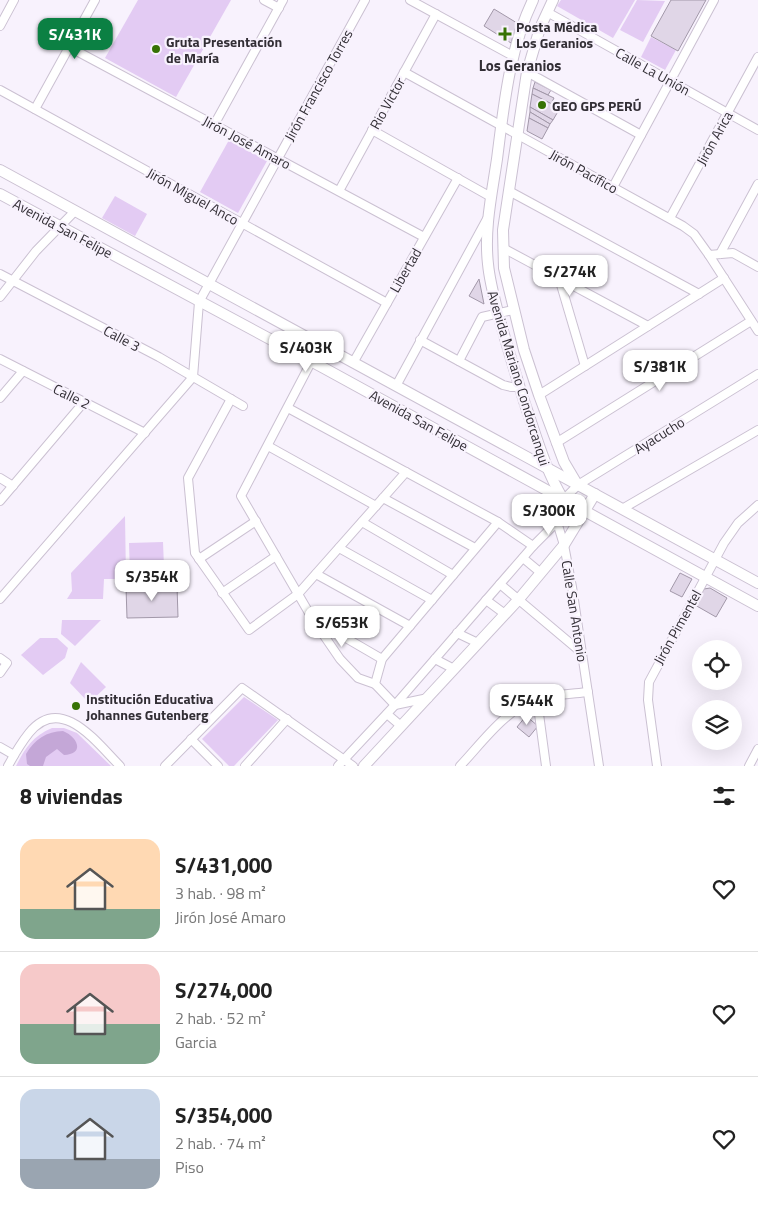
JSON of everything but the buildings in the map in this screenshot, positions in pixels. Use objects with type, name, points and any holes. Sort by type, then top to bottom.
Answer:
[{"type":"main road","name":"Avenida Mariano Condorcanqui","points":[[533,0],[512,56],[491,197],[487,240],[488,264],[498,314],[520,387],[547,468],[563,500]]},
{"type":"main road","name":"Avenida Mariano Condorcanqui","points":[[553,0],[540,28],[527,72],[503,230],[504,268],[513,310],[539,395],[564,462],[578,485]]},
{"type":"main road","name":"Avenida San Felipe","points":[[0,170],[758,583]]},
{"type":"main road","name":"Avenida San Felipe","points":[[0,194],[312,361],[758,606]]},
{"type":"main road","points":[[364,766],[519,599],[564,545],[586,512],[595,494]]},
{"type":"street","points":[[0,26],[14,0]]},
{"type":"street","points":[[35,109],[96,0]]},
{"type":"street","points":[[264,0],[279,8]]},
{"type":"street","points":[[214,125],[284,0]]},
{"type":"street","name":"Jirón Francisco Torres","points":[[199,302],[365,0]]},
{"type":"street","points":[[410,0],[512,56]]},
{"type":"street","points":[[613,187],[714,0]]},
{"type":"street","name":"Calle La Unión","points":[[547,12],[758,130]]},
{"type":"street","name":"Rio Victor","points":[[339,192],[436,14]]},
{"type":"street","name":"Jirón José Amaro","points":[[70,47],[424,237]]},
{"type":"street","name":"Jirón Arica","points":[[670,218],[758,57]]},
{"type":"street","name":"Jirón Pacífico","points":[[404,72],[670,218],[694,234],[758,331]]},
{"type":"street","points":[[527,72],[641,136]]},
{"type":"street","name":"Jirón Miguel Anco","points":[[0,90],[387,303]]},
{"type":"street","points":[[372,130],[491,197]]},
{"type":"street","name":"Libertad","points":[[353,362],[458,178]]},
{"type":"street","points":[[720,254],[755,196],[758,184]]},
{"type":"street","points":[[509,191],[699,294]]},
{"type":"street","points":[[0,297],[12,280],[75,211]]},
{"type":"street","points":[[396,386],[489,216]]},
{"type":"street","points":[[503,248],[648,326]]},
{"type":"street","points":[[709,255],[734,253],[758,267]]},
{"type":"street","name":"Calle 3","points":[[0,274],[160,357],[243,406]]},
{"type":"street","points":[[559,278],[585,366]]},
{"type":"street","points":[[539,395],[724,278]]},
{"type":"street","points":[[0,600],[193,377],[199,302]]},
{"type":"street","points":[[459,361],[482,317],[513,310]]},
{"type":"street","points":[[556,443],[751,321]]},
{"type":"street","points":[[420,340],[511,388],[520,387]]},
{"type":"street","points":[[320,345],[241,496],[312,618],[340,659],[358,678],[375,684],[395,705]]},
{"type":"street","name":"Calle 2","points":[[0,359],[145,432]]},
{"type":"street","points":[[0,398],[23,372]]},
{"type":"street","name":"Ayacucho","points":[[563,500],[578,485],[758,374]]},
{"type":"street","points":[[231,399],[188,478],[195,554],[249,630],[298,594],[406,472]]},
{"type":"street","points":[[0,501],[84,402]]},
{"type":"street","points":[[288,408],[498,522],[533,546]]},
{"type":"street","points":[[622,509],[758,430]]},
{"type":"street","points":[[268,446],[376,506]]},
{"type":"street","points":[[0,478],[12,486]]},
{"type":"street","points":[[384,498],[475,548]]},
{"type":"street","points":[[341,763],[395,705],[533,546],[557,522],[563,500]]},
{"type":"street","name":"Jirón Pimentel","points":[[657,766],[648,700],[649,682],[714,559],[738,523],[758,505]]},
{"type":"street","points":[[199,559],[256,522]]},
{"type":"street","points":[[362,522],[453,575]]},
{"type":"street","points":[[375,684],[382,659],[498,522]]},
{"type":"street","points":[[557,522],[564,545]]},
{"type":"street","name":"Calle San Antonio","points":[[564,545],[572,587],[598,766]]},
{"type":"street","points":[[339,548],[432,600]]},
{"type":"street","points":[[222,593],[276,556]]},
{"type":"street","points":[[523,558],[541,573]]},
{"type":"street","points":[[316,574],[410,626]]},
{"type":"street","points":[[500,584],[582,654]]},
{"type":"street","points":[[486,600],[505,614]]},
{"type":"street","points":[[312,618],[382,659]]},
{"type":"street","points":[[457,633],[478,643]]},
{"type":"street","points":[[0,658],[7,663],[0,673]]},
{"type":"street","points":[[435,659],[454,669]]},
{"type":"street","points":[[165,766],[242,688],[287,719],[341,763],[353,766]]},
{"type":"street","points":[[460,766],[500,723],[517,710],[537,699],[588,692]]},
{"type":"street","points":[[395,705],[428,698]]},
{"type":"street","points":[[537,699],[546,766]]},
{"type":"street","points":[[387,714],[401,726]]},
{"type":"street","points":[[8,766],[29,732],[43,720],[56,717],[69,720],[80,727],[120,766]]},
{"type":"street","points":[[245,766],[287,719]]},
{"type":"street","points":[[191,739],[218,766]]},
{"type":"street","points":[[0,747],[14,755]]},
{"type":"street","points":[[749,766],[758,749]]},
{"type":"shaded area","points":[[138,0],[231,0],[176,97],[105,58]]},
{"type":"shaded area","points":[[561,0],[635,0],[613,38],[557,6]]},
{"type":"shaded area","points":[[637,0],[665,1],[643,42],[620,30]]},
{"type":"shaded area","points":[[651,37],[676,50],[665,70],[641,57]]},
{"type":"shaded area","points":[[229,140],[267,161],[238,213],[200,192]]},
{"type":"shaded area","points":[[115,196],[147,214],[135,236],[102,218]]},
{"type":"shaded area","points":[[125,516],[126,579],[104,579],[103,599],[67,599],[72,591],[71,573]]},
{"type":"shaded area","points":[[163,542],[164,567],[171,567],[176,574],[130,575],[129,543]]},
{"type":"shaded area","points":[[62,620],[101,620],[75,646],[61,634]]},
{"type":"shaded area","points":[[40,638],[57,638],[68,648],[65,658],[43,675],[21,655]]},
{"type":"shaded area","points":[[81,662],[106,687],[89,703],[70,683]]},
{"type":"shaded area","points":[[244,697],[278,720],[234,766],[229,766],[202,739]]},
{"type":"shaded area","points":[[52,728],[64,728],[77,733],[111,766],[16,766],[30,743]]},
{"type":"shaded area","points":[[57,731],[63,731],[75,741],[77,749],[75,752],[64,755],[57,749],[46,757],[43,766],[30,766],[27,764],[26,754],[33,744],[41,737]]},
{"type":"place","name":"Posta Médica Los Geranios","points":[[505,34]]},
{"type":"place","name":"Gruta Presentación de María","points":[[156,49]]},
{"type":"place","name":"GEO GPS PERÚ","points":[[542,105]]},
{"type":"place","name":"Institución Educativa Johannes Gutenberg","points":[[76,706]]},
{"type":"district","name":"Los Geranios","points":[[520,65]]}]
